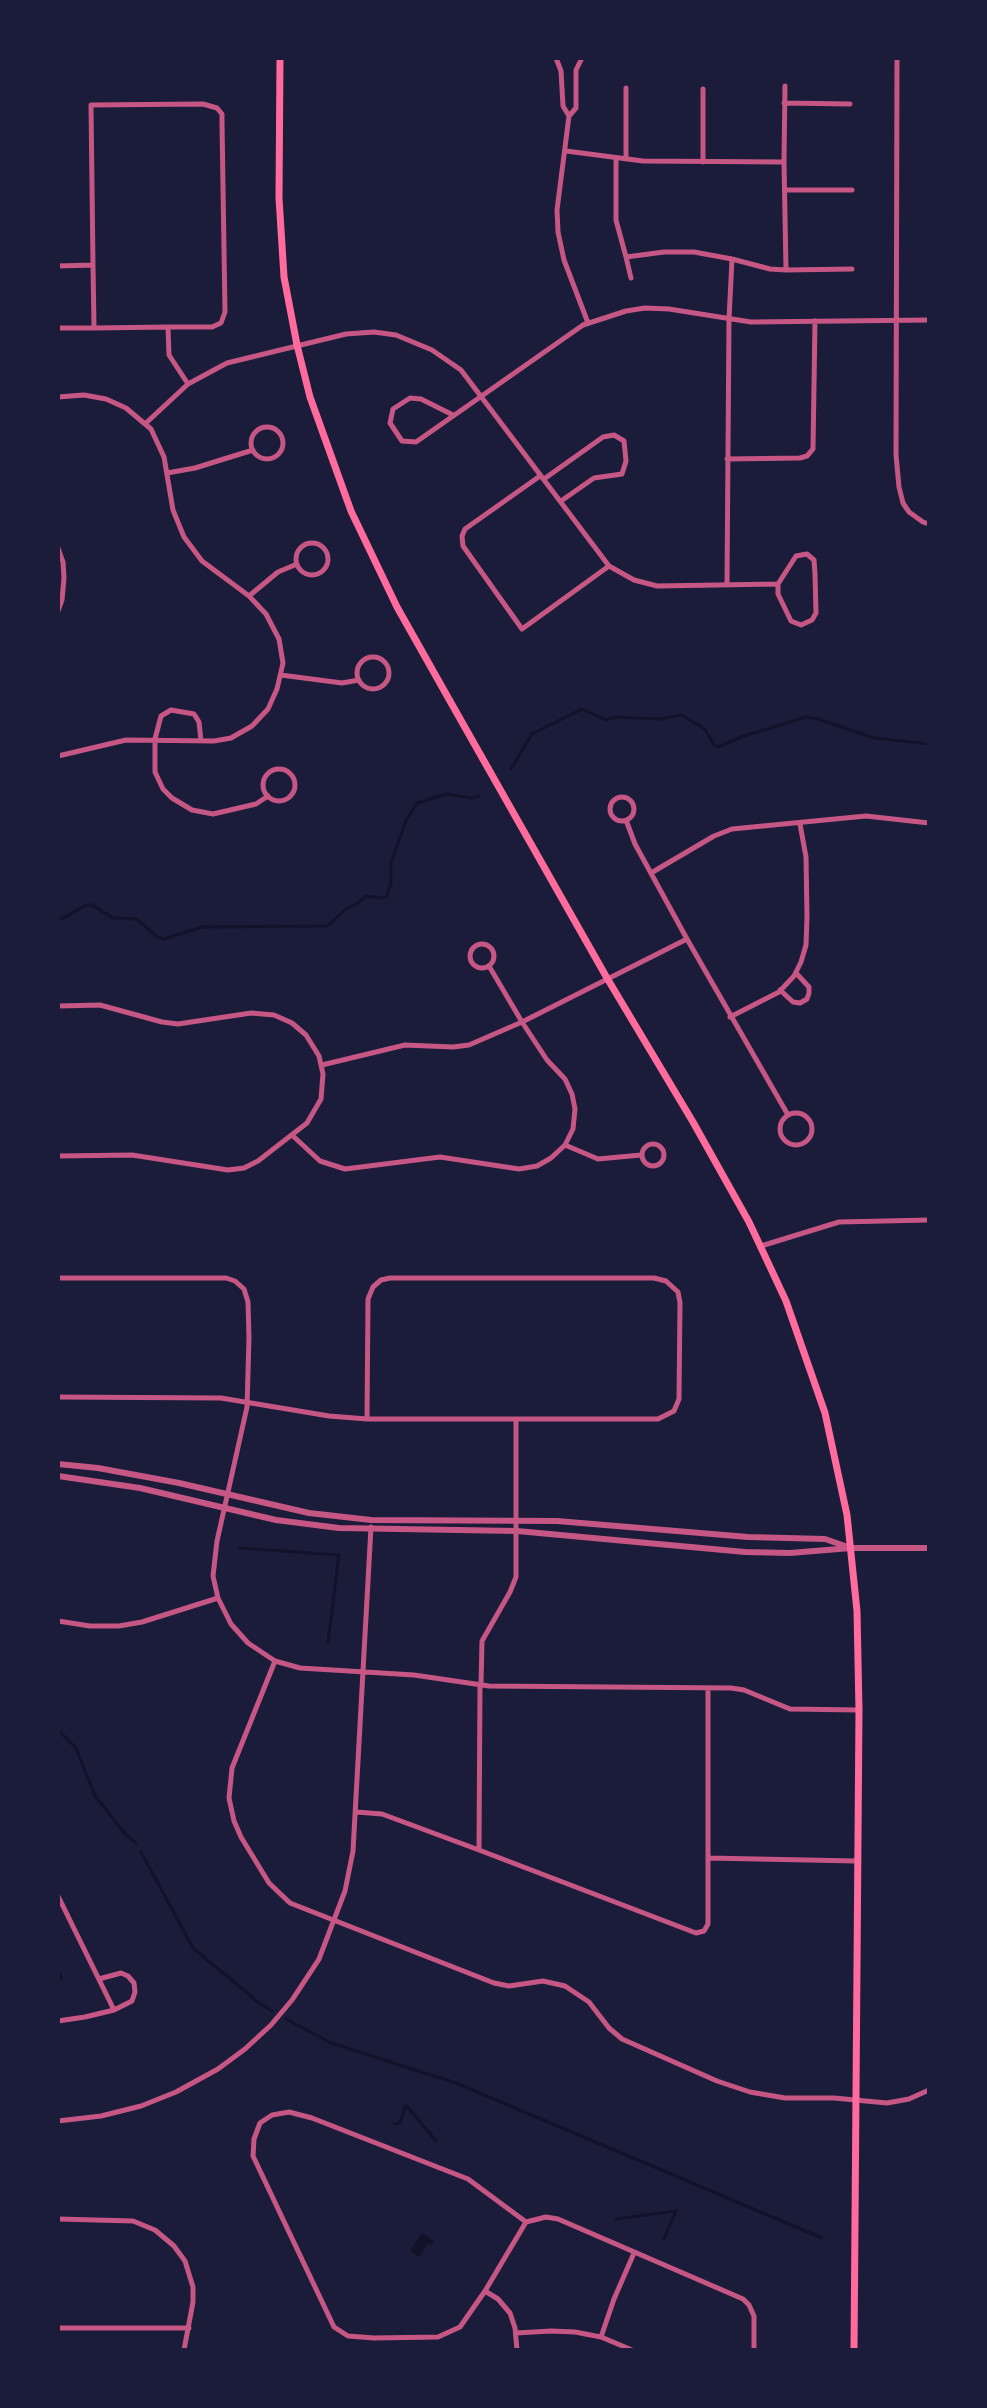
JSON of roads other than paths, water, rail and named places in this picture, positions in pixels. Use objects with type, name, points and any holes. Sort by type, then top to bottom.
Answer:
[{"type":"main road","points":[[280,58],[284,277],[310,397],[362,535],[397,607],[761,1246],[790,1311],[825,1413],[839,1468],[857,1611],[859,1710],[854,2350]]},
{"type":"street","points":[[556,58],[561,71],[563,106],[569,116],[557,210],[558,232],[564,260],[588,323]]},
{"type":"street","points":[[569,116],[576,108],[576,70],[582,58]]},
{"type":"street","points":[[897,58],[896,455],[903,503],[909,512],[929,524]]},
{"type":"street","points":[[785,86],[786,270]]},
{"type":"street","points":[[626,88],[626,159]]},
{"type":"street","points":[[703,89],[703,162]]},
{"type":"street","points":[[784,103],[850,104]]},
{"type":"street","points":[[58,328],[94,328],[168,327],[214,327],[222,322],[225,314],[222,114],[217,107],[203,104],[91,105],[94,328]]},
{"type":"street","points":[[566,151],[626,159],[784,162]]},
{"type":"street","points":[[616,158],[616,220],[631,278]]},
{"type":"street","points":[[785,190],[852,190]]},
{"type":"street","points":[[626,257],[678,252],[709,254],[770,269],[852,269]]},
{"type":"street","points":[[727,584],[732,259]]},
{"type":"street","points":[[58,266],[93,265]]},
{"type":"street","points":[[453,415],[421,399],[410,398],[392,410],[390,423],[401,440],[411,443],[420,439],[588,323],[622,312],[645,308],[669,309],[751,322],[929,320]]},
{"type":"street","points":[[727,459],[797,459],[812,450],[815,442],[815,321]]},
{"type":"street","points":[[168,327],[169,355],[188,384]]},
{"type":"street","points":[[146,423],[188,384],[227,363],[355,332],[396,335],[420,343],[450,360],[466,375],[609,566],[634,580],[657,586],[778,584]]},
{"type":"street","points":[[58,397],[76,395],[102,398],[120,405],[146,423],[158,441],[175,516],[192,549],[212,571],[249,596],[266,614],[276,630],[282,653],[281,675],[272,703],[252,726],[226,740],[120,740],[58,756]]},
{"type":"street","points":[[260,429],[272,429],[281,437],[282,447],[274,457],[263,458],[253,450],[252,438],[260,429]]},
{"type":"street","points":[[561,501],[595,477],[621,475],[626,461],[625,442],[614,435],[603,437],[465,529],[463,546],[522,629],[609,566]]},
{"type":"street","points":[[167,473],[195,468],[253,450]]},
{"type":"street","points":[[305,545],[317,545],[326,553],[326,566],[319,573],[306,574],[297,564],[297,554],[305,545]]},
{"type":"street","points":[[58,548],[63,562],[64,585],[58,611]]},
{"type":"street","points":[[803,554],[813,558],[816,613],[811,621],[801,625],[791,621],[778,593],[778,584],[796,556],[803,554]]},
{"type":"street","points":[[249,596],[278,572],[297,564]]},
{"type":"street","points":[[366,659],[379,659],[387,667],[387,680],[380,687],[367,687],[359,680],[358,668],[366,659]]},
{"type":"street","points":[[281,675],[342,683],[359,680]]},
{"type":"street","points":[[201,741],[197,716],[189,711],[177,710],[162,714],[155,739],[155,767],[158,781],[169,796],[187,808],[219,814],[256,804],[268,796]]},
{"type":"street","points":[[282,770],[290,774],[295,784],[290,796],[278,800],[268,796],[263,785],[270,772],[282,770]]},
{"type":"street","points":[[623,797],[632,804],[633,813],[626,820],[619,820],[611,814],[610,805],[615,799],[623,797]]},
{"type":"street","points":[[651,873],[730,829],[866,816],[929,823]]},
{"type":"street","points":[[626,820],[635,844],[687,939],[788,1115]]},
{"type":"street","points":[[730,1017],[780,990],[796,973],[803,955],[807,938],[806,857],[800,824]]},
{"type":"street","points":[[322,1065],[408,1045],[464,1046],[522,1022],[687,939]]},
{"type":"street","points":[[485,945],[491,949],[493,959],[489,966],[480,968],[472,963],[470,954],[476,946],[485,945]]},
{"type":"street","points":[[293,1136],[320,1161],[350,1169],[440,1157],[525,1168],[545,1163],[565,1145],[574,1123],[572,1094],[565,1079],[547,1060],[522,1022],[489,966]]},
{"type":"street","points":[[780,990],[792,1002],[800,1003],[807,999],[809,987],[796,973]]},
{"type":"street","points":[[58,1006],[100,1005],[172,1024],[251,1013],[274,1015],[292,1023],[306,1035],[322,1065],[323,1086],[312,1117],[293,1136],[253,1165],[238,1169],[132,1155],[58,1156]]},
{"type":"street","points":[[801,1114],[810,1122],[811,1132],[804,1143],[791,1144],[783,1138],[781,1126],[788,1115],[801,1114]]},
{"type":"street","points":[[652,1143],[664,1153],[661,1162],[653,1166],[645,1164],[641,1155],[644,1147],[652,1143]]},
{"type":"street","points":[[565,1145],[598,1159],[641,1155]]},
{"type":"street","points":[[761,1246],[839,1222],[929,1220]]},
{"type":"street","points":[[58,1278],[226,1278],[244,1289],[248,1302],[248,1401],[213,1563],[218,1598],[227,1619],[239,1635],[275,1661],[306,1668],[437,1677],[506,1687],[742,1689],[790,1709],[859,1710]]},
{"type":"street","points":[[58,1397],[199,1397],[367,1419],[660,1419],[676,1408],[679,1399],[680,1303],[676,1290],[666,1281],[654,1278],[390,1278],[376,1284],[368,1299],[367,1419]]},
{"type":"street","points":[[479,1850],[482,1641],[516,1577],[516,1420]]},
{"type":"street","points":[[58,1464],[98,1468],[309,1513],[371,1520],[517,1520],[591,1524],[748,1537],[825,1539],[851,1548]]},
{"type":"street","points":[[58,1476],[140,1488],[307,1526],[371,1530],[517,1531],[745,1552],[929,1548]]},
{"type":"street","points":[[58,2121],[115,2114],[153,2102],[192,2084],[237,2055],[265,2031],[292,2000],[319,1959],[350,1875],[371,1520]]},
{"type":"street","points":[[58,1621],[119,1626],[142,1622],[218,1598]]},
{"type":"street","points":[[275,1661],[232,1768],[228,1790],[230,1809],[241,1837],[274,1889],[297,1907],[494,1983],[509,1986],[543,1981],[565,1986],[589,2002],[607,2026],[622,2039],[731,2086],[770,2096],[894,2102],[929,2090]]},
{"type":"street","points":[[356,1812],[382,1814],[696,1933],[704,1931],[707,1926],[708,1688]]},
{"type":"street","points":[[708,1858],[856,1861]]},
{"type":"street","points":[[58,1896],[114,2010]]},
{"type":"street","points":[[58,2021],[114,2010],[132,2001],[135,1990],[126,1974],[99,1979]]},
{"type":"street","points":[[526,2222],[468,2179],[308,2116],[293,2112],[279,2113],[265,2118],[258,2126],[252,2146],[254,2160],[328,2317],[340,2332],[355,2337],[440,2337],[455,2331],[464,2324],[526,2222],[546,2217],[555,2218],[747,2302],[755,2318],[754,2350]]},
{"type":"street","points":[[58,2219],[127,2219],[149,2226],[166,2238],[180,2253],[191,2276],[193,2298],[184,2350]]},
{"type":"street","points":[[601,2337],[634,2253]]},
{"type":"street","points":[[485,2291],[509,2311],[516,2333],[517,2350]]},
{"type":"street","points":[[58,2328],[189,2328]]},
{"type":"street","points":[[516,2333],[561,2331],[601,2337],[632,2350]]},
{"type":"waterway","points":[[511,769],[532,734],[582,709],[606,720],[615,717],[660,719],[681,715],[705,729],[718,747],[806,717],[874,738],[929,744]]},
{"type":"waterway","points":[[58,921],[86,905],[92,905],[113,918],[137,919],[157,937],[164,939],[202,927],[327,926],[366,896],[387,896],[391,883],[391,863],[406,820],[417,803],[446,794],[471,798],[479,796]]},
{"type":"waterway","points":[[240,1548],[339,1555],[328,1642]]},
{"type":"waterway","points":[[58,1730],[76,1748],[95,1796],[136,1843]]},
{"type":"waterway","points":[[141,1852],[193,1948],[272,2011]]},
{"type":"waterway","points":[[58,1968],[61,1978],[58,1983]]},
{"type":"waterway","points":[[286,2019],[331,2043],[456,2083],[822,2238]]},
{"type":"waterway","points":[[406,2105],[436,2141]]},
{"type":"waterway","points":[[395,2124],[400,2123],[406,2105]]},
{"type":"waterway","points":[[616,2219],[676,2211],[664,2239]]}]
